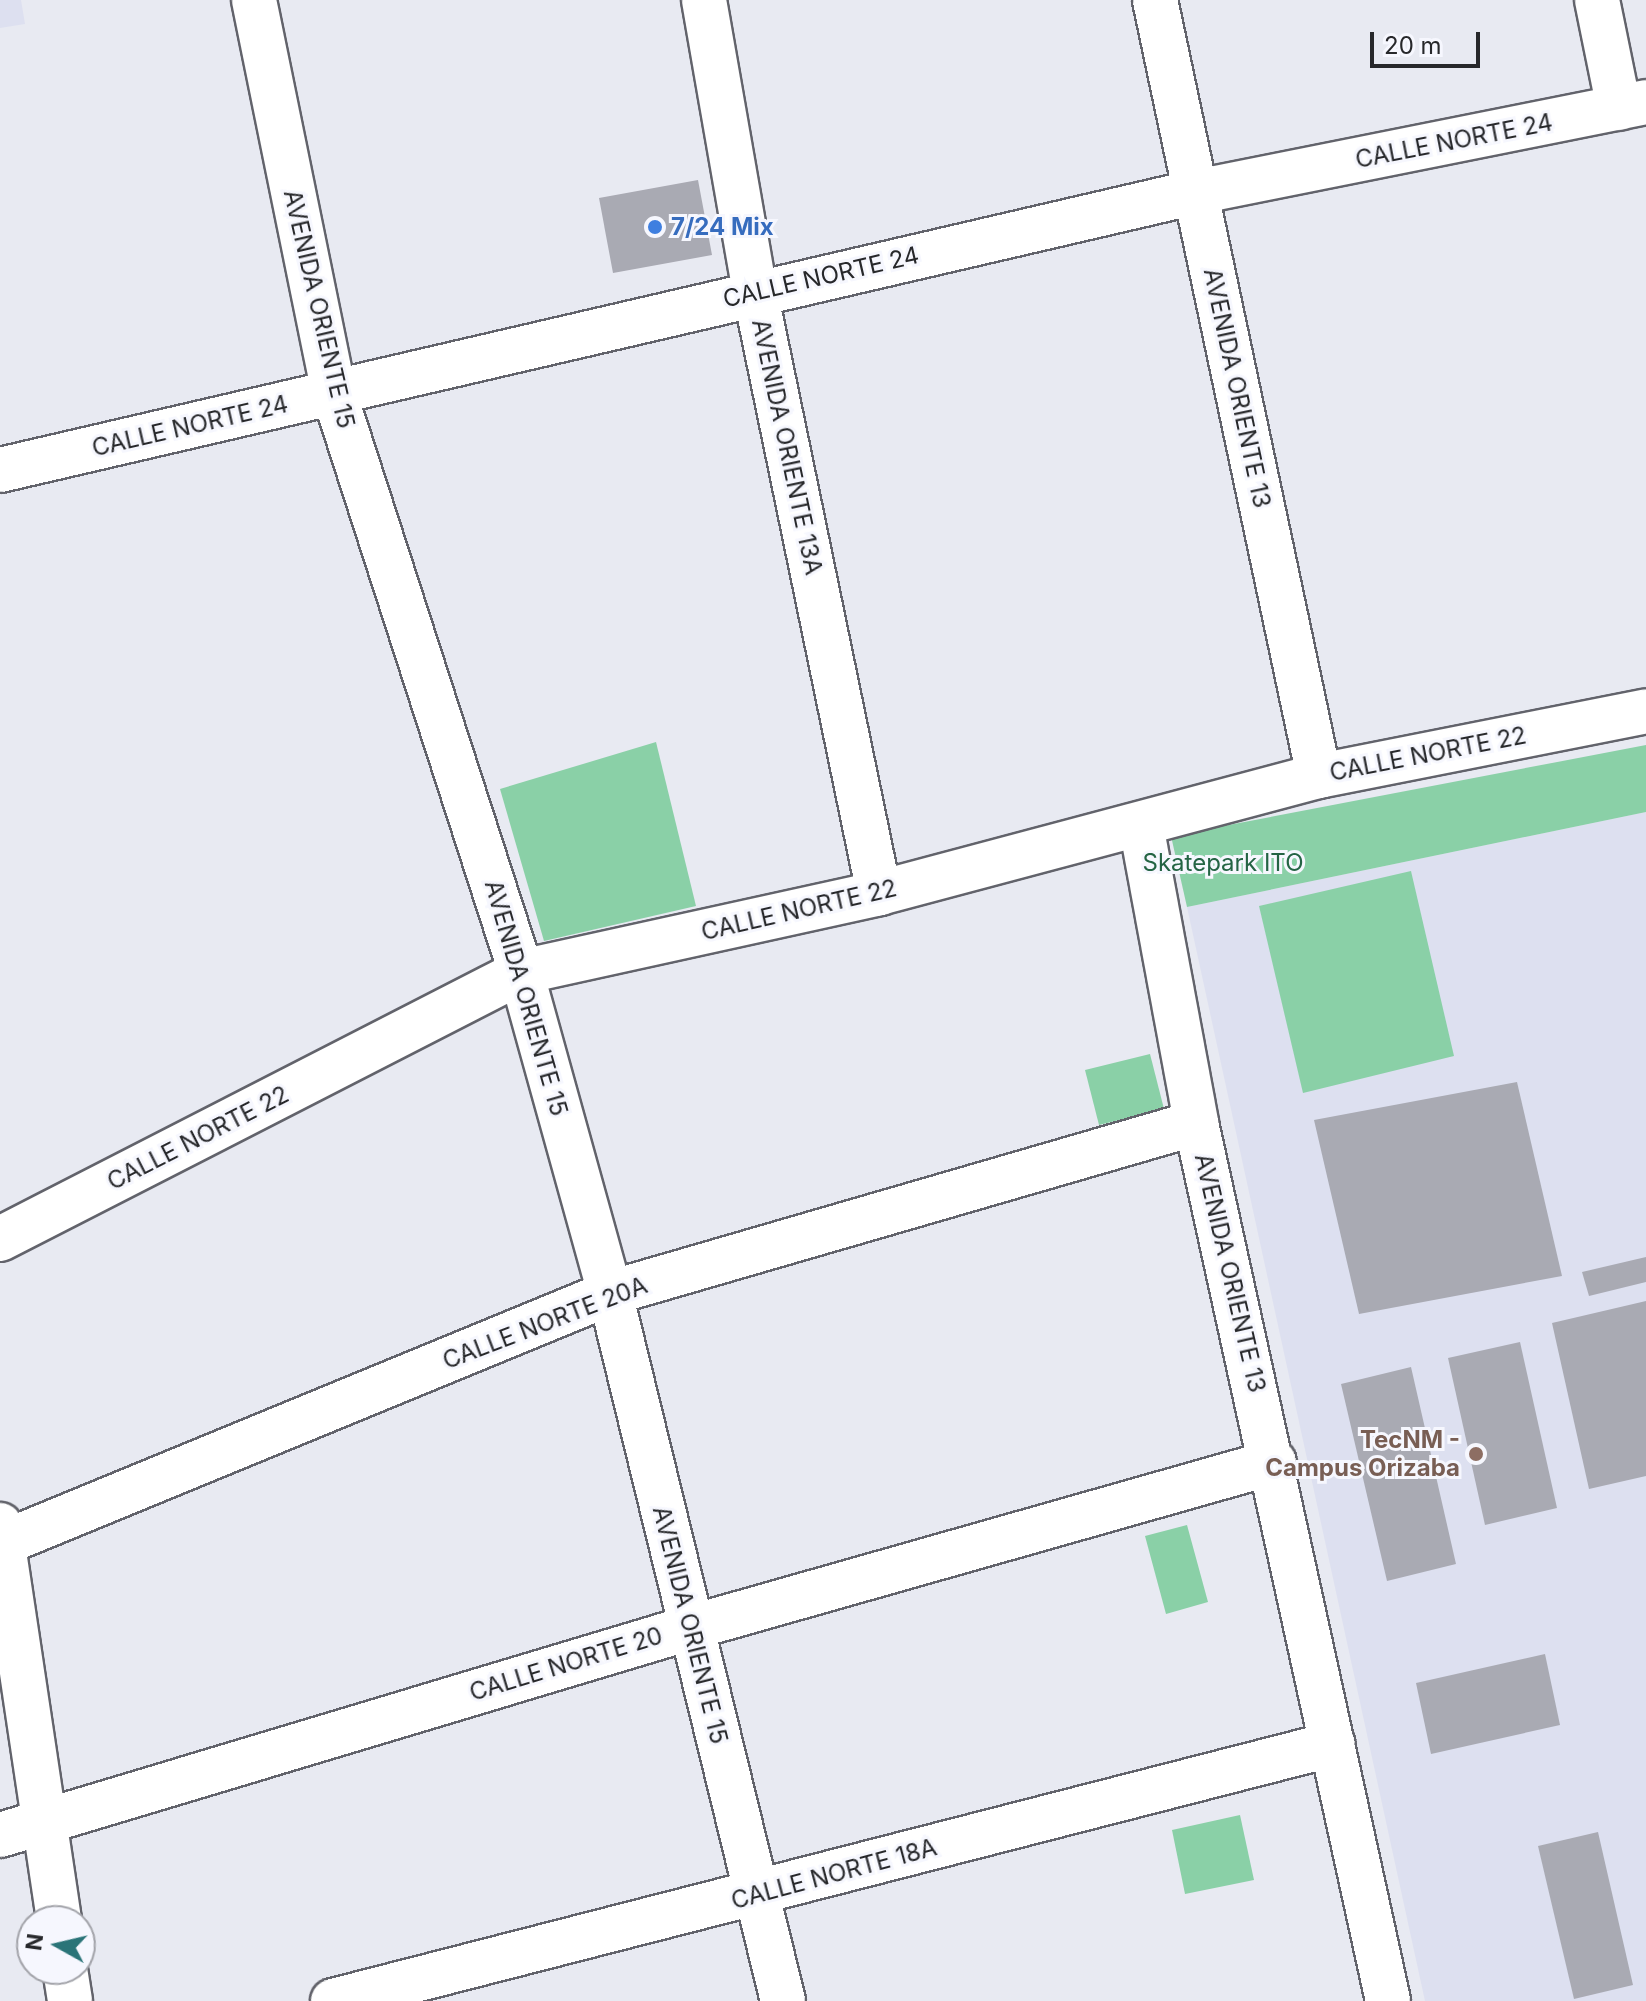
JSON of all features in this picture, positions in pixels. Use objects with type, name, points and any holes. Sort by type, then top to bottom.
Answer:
[{"type":"street","name":"AVENIDA ORIENTE 15","points":[[254,0],[334,393],[521,972],[610,1293],[689,1628],[760,1894],[783,2001]]},
{"type":"street","name":"AVENIDA ORIENTE 13A","points":[[704,0],[755,292],[879,893]]},
{"type":"street","name":"AVENIDA ORIENTE 13","points":[[1155,0],[1319,776]]},
{"type":"street","points":[[1597,0],[1632,105]]},
{"type":"street","name":"CALLE NORTE 24","points":[[0,470],[755,292],[1196,192],[1632,105]]},
{"type":"street","name":"CALLE NORTE 22","points":[[0,1239],[521,972],[879,893],[1319,776],[1646,711]]},
{"type":"street","name":"AVENIDA ORIENTE 13","points":[[1141,825],[1196,1123],[1274,1462],[1388,2001]]},
{"type":"street","name":"CALLE NORTE 20A","points":[[1,1534],[610,1293],[1196,1123]]},
{"type":"street","name":"CALLE NORTE 20","points":[[0,1835],[689,1628],[1274,1462]]},
{"type":"street","points":[[1,1534],[57,1905]]},
{"type":"street","name":"CALLE NORTE 18A","points":[[333,2001],[760,1894],[1333,1744]]},
{"type":"shaded area","points":[[0,0],[21,0],[25,24],[0,28]]},
{"type":"shaded area","name":"TecNM - Campus Orizaba","points":[[1646,812],[1646,2001],[1425,2001],[1187,907]]},
{"type":"green space","points":[[656,742],[696,906],[544,941],[500,789]]},
{"type":"green space","name":"Skatepark ITO","points":[[1646,745],[1646,812],[1187,907],[1171,836]]},
{"type":"green space","points":[[1411,871],[1454,1056],[1303,1093],[1259,906]]},
{"type":"green space","points":[[1150,1054],[1164,1109],[1099,1125],[1085,1070]]},
{"type":"green space","points":[[1187,1525],[1208,1602],[1166,1614],[1145,1536]]},
{"type":"green space","points":[[1240,1815],[1254,1880],[1185,1894],[1172,1830]]},
{"type":"building","name":"7/24 Mix","points":[[698,180],[712,255],[613,273],[599,198]]},
{"type":"building","points":[[1517,1082],[1562,1276],[1359,1314],[1314,1120]]},
{"type":"building","points":[[1646,1257],[1646,1282],[1589,1296],[1582,1272]]},
{"type":"building","points":[[1646,1301],[1646,1476],[1589,1489],[1552,1323]]},
{"type":"building","points":[[1520,1342],[1557,1508],[1485,1525],[1448,1358]]},
{"type":"building","points":[[1411,1367],[1456,1564],[1387,1581],[1341,1384]]},
{"type":"building","points":[[1545,1654],[1560,1725],[1431,1754],[1416,1683]]},
{"type":"building","points":[[1598,1832],[1633,1985],[1574,1999],[1538,1846]]},
{"type":"place","name":"7/24 Mix","points":[[655,227]]},
{"type":"place","name":"TecNM - Campus Orizaba","points":[[1476,1454]]}]
